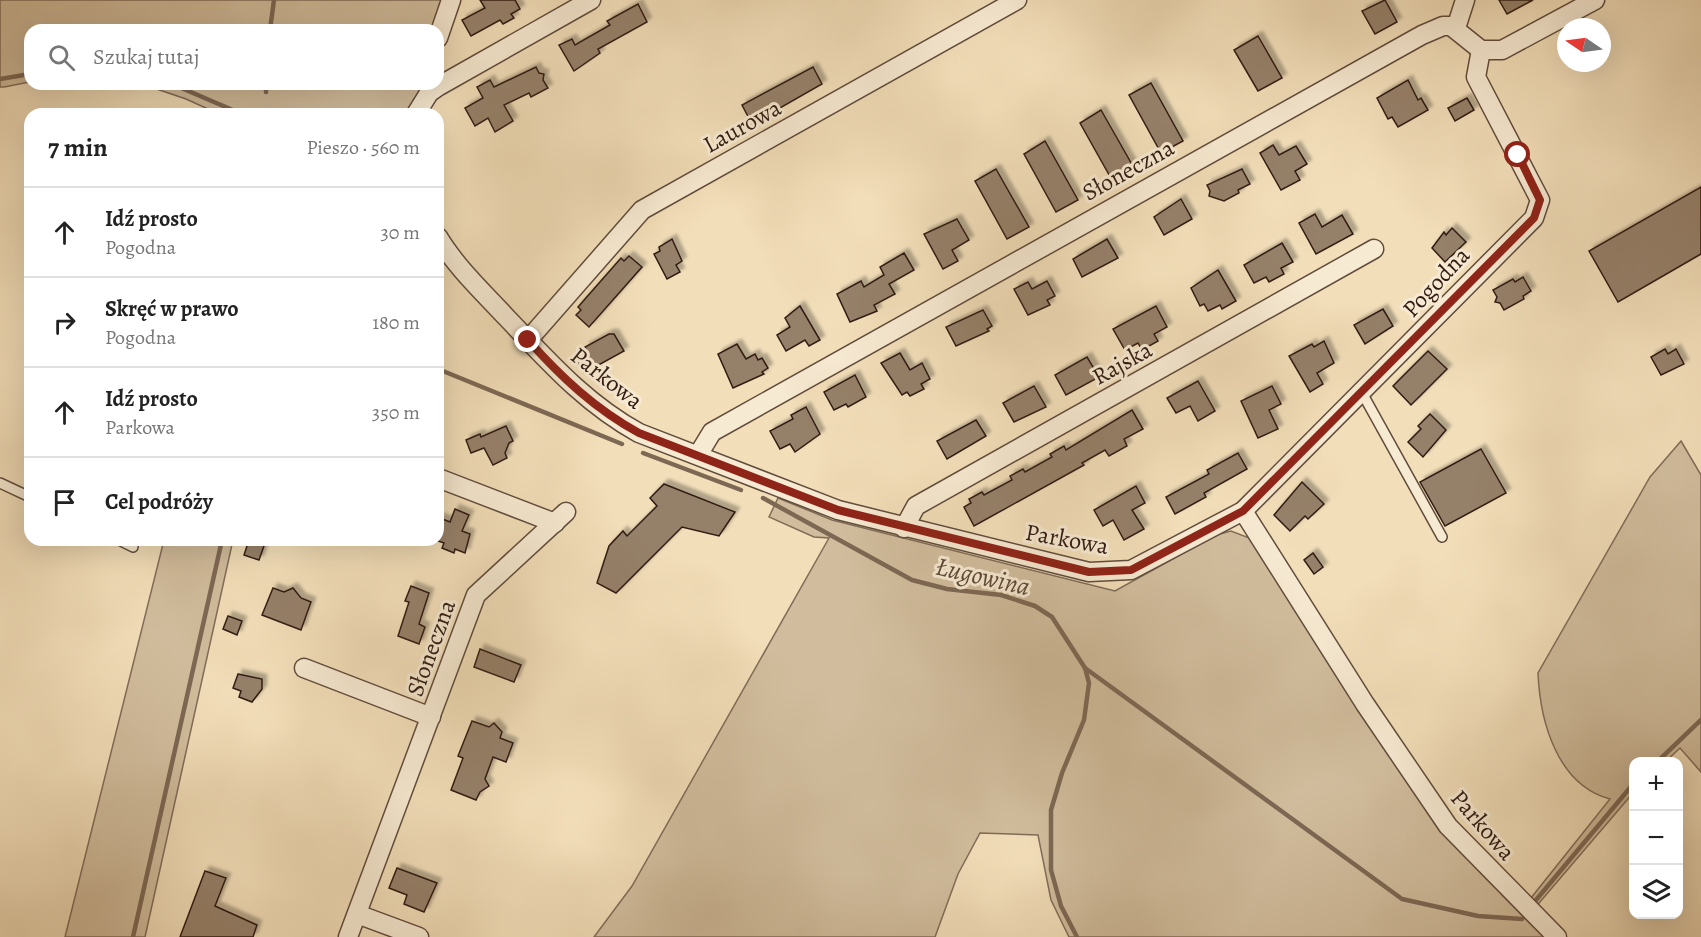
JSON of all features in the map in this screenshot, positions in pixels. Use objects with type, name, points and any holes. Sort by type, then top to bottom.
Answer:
[{"type":"street","points":[[443,24],[451,0]]},
{"type":"street","points":[[444,81],[591,0]]},
{"type":"street","name":"Laurowa","points":[[528,340],[642,210],[1017,0]]},
{"type":"street","points":[[1464,0],[1456,28],[1480,50],[1502,50],[1595,0]]},
{"type":"street","name":"Słoneczna","points":[[698,455],[712,432],[1422,35],[1443,26],[1456,28]]},
{"type":"street","name":"Pogodna","points":[[1243,511],[1539,210],[1540,200],[1476,77],[1480,50]]},
{"type":"street","points":[[420,108],[432,90]]},
{"type":"street","name":"Parkowa","points":[[444,245],[465,274],[558,374],[614,419],[639,433],[802,497],[904,528],[1089,572],[1131,570],[1243,511],[1365,704],[1448,826],[1557,937]]},
{"type":"street","name":"Rajska","points":[[904,528],[916,506],[1374,249]]},
{"type":"street","name":"Słoneczna","points":[[348,937],[476,596],[561,518],[444,480]]},
{"type":"street","name":"Słoneczna","points":[[304,669],[431,717]]},
{"type":"street","points":[[357,914],[418,937]]},
{"type":"lane","points":[[1361,391],[1442,537]]},
{"type":"lane","points":[[0,483],[24,494]]},
{"type":"shaded area","points":[[0,0],[445,0],[438,24],[24,24],[24,83],[0,87]]},
{"type":"shaded area","points":[[160,90],[421,90],[414,108],[206,108]]},
{"type":"shaded area","points":[[1681,441],[1701,475],[1701,772],[1680,748],[1670,757],[1629,757],[1629,798],[1534,909],[1527,903],[1610,799],[1592,792],[1564,766],[1548,730],[1539,692],[1538,673],[1650,477]]},
{"type":"shaded area","points":[[778,498],[832,520],[1115,591],[1216,535],[1231,531],[1252,539],[1440,829],[1546,937],[1069,937],[1051,900],[1038,835],[980,833],[958,874],[935,937],[594,937],[632,886],[829,538],[814,537],[769,517]]},
{"type":"shaded area","points":[[163,546],[232,546],[145,937],[65,937]]},
{"type":"building","points":[[480,0],[515,0],[520,9],[511,14],[514,18],[503,24],[500,20],[471,36],[462,20],[485,8]]},
{"type":"building","points":[[1385,0],[1397,22],[1375,34],[1362,11]]},
{"type":"building","points":[[1499,0],[1533,0],[1507,14]]},
{"type":"building","points":[[638,4],[647,22],[598,49],[600,53],[574,71],[559,45],[572,39],[575,45],[610,25],[607,21]]},
{"type":"building","points":[[1258,36],[1282,78],[1258,91],[1234,50]]},
{"type":"building","points":[[536,67],[539,73],[544,74],[543,80],[548,88],[531,97],[529,93],[504,105],[513,121],[495,132],[488,118],[475,126],[465,108],[483,98],[477,87],[490,80],[494,87]]},
{"type":"building","points":[[813,67],[822,84],[752,124],[742,105]]},
{"type":"building","points":[[1408,80],[1418,100],[1421,98],[1428,110],[1398,127],[1392,117],[1388,119],[1377,98]]},
{"type":"building","points":[[1151,83],[1183,141],[1161,153],[1129,95]]},
{"type":"building","points":[[1467,98],[1474,110],[1455,121],[1448,108]]},
{"type":"building","points":[[1101,110],[1134,168],[1112,180],[1080,123]]},
{"type":"building","points":[[1045,141],[1078,200],[1056,212],[1024,154]]},
{"type":"building","points":[[1273,145],[1279,155],[1296,146],[1307,164],[1295,171],[1300,180],[1281,190],[1260,153]]},
{"type":"building","points":[[996,169],[1029,227],[1007,239],[975,181]]},
{"type":"building","points":[[1242,169],[1250,184],[1238,190],[1239,193],[1224,201],[1209,196],[1210,191],[1207,185]]},
{"type":"building","points":[[1701,187],[1701,254],[1618,302],[1589,251]]},
{"type":"building","points":[[1181,199],[1192,219],[1164,235],[1154,217]]},
{"type":"building","points":[[1315,214],[1322,227],[1342,215],[1353,234],[1316,254],[1299,223]]},
{"type":"building","points":[[957,219],[969,240],[952,250],[958,261],[943,269],[924,234]]},
{"type":"building","points":[[1452,228],[1466,242],[1445,262],[1432,248],[1444,232],[1446,235]]},
{"type":"building","points":[[672,239],[682,261],[676,265],[680,272],[667,279],[654,254],[660,251],[659,247]]},
{"type":"building","points":[[1107,239],[1118,258],[1082,277],[1073,259]]},
{"type":"building","points":[[1282,243],[1293,262],[1281,268],[1284,274],[1269,282],[1266,277],[1254,283],[1244,265]]},
{"type":"building","points":[[904,253],[914,270],[889,284],[895,294],[874,305],[877,311],[850,322],[837,294],[861,281],[864,287],[884,275],[880,267]]},
{"type":"building","points":[[629,256],[642,267],[589,327],[576,315],[581,310],[578,307],[621,258],[624,261]]},
{"type":"building","points":[[1218,270],[1236,301],[1222,309],[1220,305],[1208,311],[1204,304],[1200,306],[1191,288]]},
{"type":"building","points":[[1523,277],[1531,291],[1523,296],[1524,299],[1504,310],[1500,303],[1495,302],[1497,297],[1493,290],[1513,279],[1515,282]]},
{"type":"building","points":[[1047,281],[1055,296],[1047,300],[1050,305],[1028,315],[1014,289],[1028,282],[1032,289]]},
{"type":"building","points":[[800,306],[820,340],[809,346],[805,340],[786,351],[777,335],[790,327],[785,318]]},
{"type":"building","points":[[1156,306],[1167,327],[1154,334],[1158,341],[1142,350],[1138,343],[1125,350],[1113,329]]},
{"type":"building","points":[[1383,309],[1393,326],[1365,344],[1354,325]]},
{"type":"building","points":[[983,310],[992,326],[987,329],[989,331],[956,346],[946,327]]},
{"type":"building","points":[[609,334],[614,334],[624,351],[584,373],[576,359],[588,353],[585,347]]},
{"type":"building","points":[[1324,341],[1334,363],[1317,373],[1323,384],[1310,392],[1289,356],[1312,344],[1314,347]]},
{"type":"building","points":[[737,344],[746,359],[755,354],[758,360],[762,358],[768,368],[762,372],[764,374],[733,388],[718,354]]},
{"type":"building","points":[[1665,349],[1668,354],[1676,349],[1684,364],[1661,375],[1651,357]]},
{"type":"building","points":[[1428,351],[1447,369],[1411,405],[1393,386]]},
{"type":"building","points":[[900,353],[910,370],[922,363],[930,379],[921,384],[924,389],[910,396],[907,392],[902,395],[881,363]]},
{"type":"building","points":[[1087,357],[1099,377],[1066,395],[1055,375]]},
{"type":"building","points":[[855,375],[866,397],[848,407],[846,404],[834,410],[824,392]]},
{"type":"building","points":[[1198,381],[1215,411],[1198,421],[1190,406],[1176,413],[1167,398]]},
{"type":"building","points":[[1034,386],[1046,407],[1014,422],[1003,403]]},
{"type":"building","points":[[1272,386],[1281,404],[1269,410],[1278,429],[1258,438],[1241,401]]},
{"type":"building","points":[[806,407],[820,434],[795,452],[790,444],[780,449],[770,431],[793,419],[791,415]]},
{"type":"building","points":[[1132,410],[1143,429],[1124,439],[1127,446],[1109,456],[1105,450],[1082,463],[1084,465],[974,526],[964,507],[971,503],[969,499],[982,492],[984,495],[1012,480],[1010,476],[1023,469],[1025,472],[1052,457],[1050,454],[1064,446],[1066,450]]},
{"type":"building","points":[[1430,414],[1446,430],[1423,457],[1408,442],[1421,429],[1418,426]]},
{"type":"building","points":[[976,420],[986,436],[947,459],[937,441]]},
{"type":"building","points":[[506,426],[513,441],[509,443],[505,453],[507,458],[493,465],[484,448],[471,453],[466,440],[480,434],[481,437]]},
{"type":"building","points":[[1481,449],[1506,493],[1445,526],[1420,482]]},
{"type":"building","points":[[1238,453],[1247,469],[1204,493],[1206,497],[1175,514],[1166,497],[1209,474],[1207,470]]},
{"type":"building","points":[[1302,482],[1324,504],[1308,519],[1305,516],[1290,531],[1274,515]]},
{"type":"building","points":[[664,484],[735,512],[719,536],[682,527],[616,593],[597,583],[609,546],[623,531],[627,536],[657,506],[650,498]]},
{"type":"building","points":[[1136,486],[1145,503],[1132,510],[1144,529],[1124,540],[1113,520],[1103,526],[1094,510]]},
{"type":"building","points":[[455,509],[469,515],[462,531],[470,534],[465,553],[455,549],[454,553],[442,548],[444,546],[444,520],[450,522]]},
{"type":"building","points":[[247,546],[264,546],[259,560],[244,555]]},
{"type":"building","points":[[1313,553],[1323,567],[1314,574],[1304,560]]},
{"type":"building","points":[[411,586],[429,593],[419,624],[425,627],[419,644],[398,636],[409,602],[405,601]]},
{"type":"building","points":[[273,588],[284,592],[293,588],[301,598],[311,602],[301,630],[262,615]]},
{"type":"building","points":[[228,616],[242,621],[237,635],[223,629]]},
{"type":"building","points":[[480,649],[521,665],[514,682],[474,667]]},
{"type":"building","points":[[238,674],[262,679],[262,689],[252,702],[239,697],[241,691],[233,688]]},
{"type":"building","points":[[472,721],[489,727],[494,723],[502,732],[500,738],[513,743],[506,762],[493,757],[485,779],[489,786],[480,792],[476,800],[451,790],[463,758],[458,756]]},
{"type":"building","points":[[397,868],[437,883],[424,912],[404,904],[407,895],[389,888]]},
{"type":"building","points":[[205,871],[226,878],[215,906],[257,925],[253,937],[180,937]]},
{"type":"waterway","points":[[271,24],[274,0]]},
{"type":"waterway","name":"Ługowina","points":[[0,79],[24,75]]},
{"type":"waterway","name":"Ługowina","points":[[186,90],[228,108]]},
{"type":"waterway","name":"Ługowina","points":[[444,371],[622,444]]},
{"type":"waterway","name":"Ługowina","points":[[643,453],[741,490]]},
{"type":"waterway","name":"Ługowina","points":[[763,498],[912,580],[947,589],[1001,595],[1035,606],[1052,617],[1085,668],[1089,683],[1084,720],[1062,773],[1051,810],[1051,870],[1061,906],[1077,937]]},
{"type":"waterway","points":[[133,937],[221,546]]},
{"type":"waterway","points":[[1085,668],[1402,899],[1478,916],[1522,919]]},
{"type":"waterway","points":[[1662,757],[1701,720]]},
{"type":"waterway","points":[[1536,900],[1629,789]]},
{"type":"route","points":[[528,340],[558,374],[614,419],[639,433],[802,497],[838,510],[904,528],[1089,572],[1131,570],[1243,511],[1322,429],[1416,338],[1499,250],[1534,218],[1539,210],[1540,200],[1518,155]]}]
